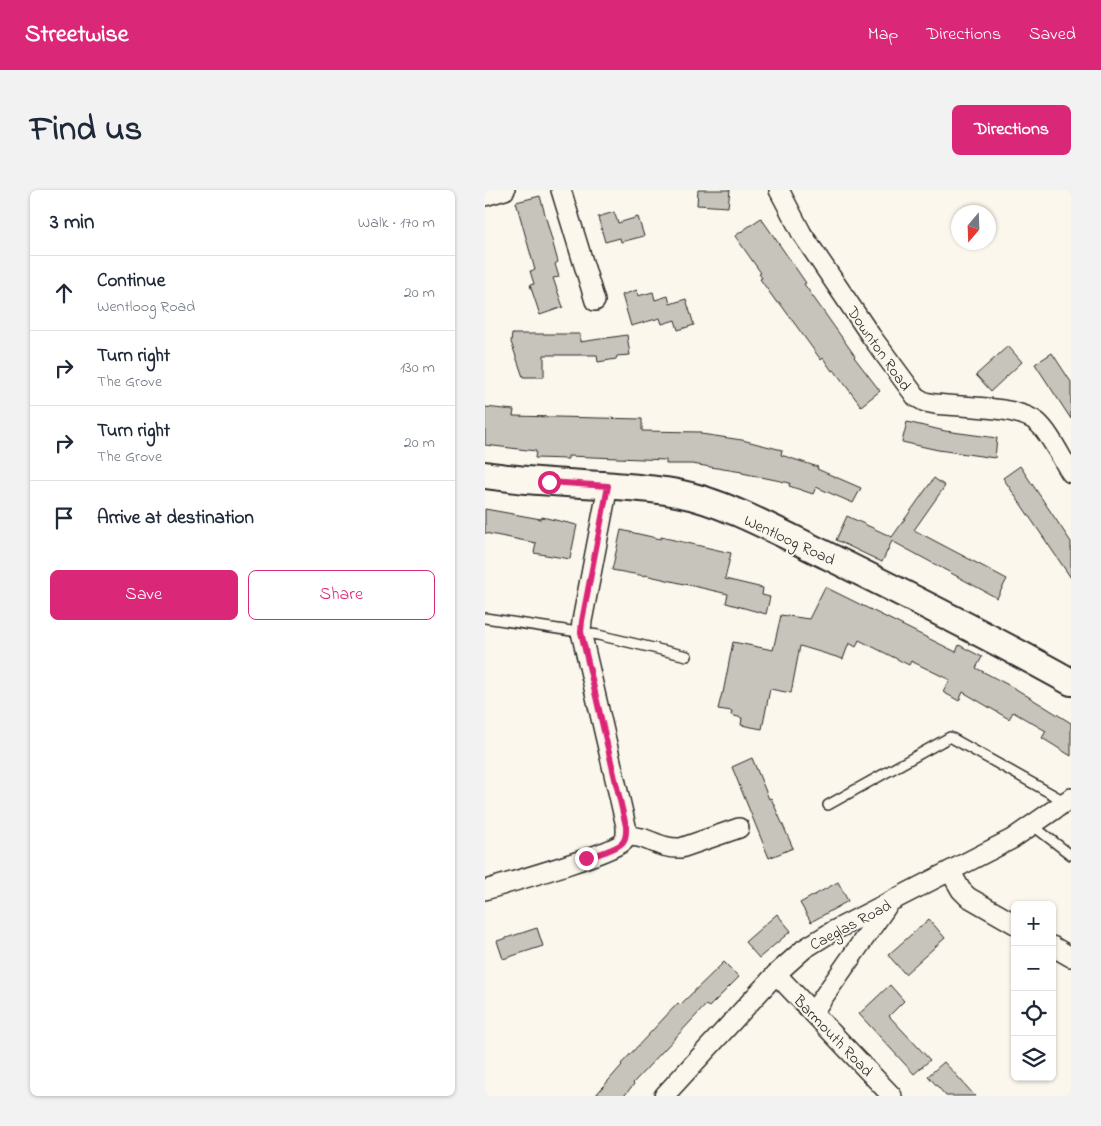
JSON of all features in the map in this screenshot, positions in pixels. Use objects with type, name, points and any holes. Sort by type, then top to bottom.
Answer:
[{"type":"main road","name":"Wentloog Road","points":[[485,475],[652,489],[678,493],[702,500],[738,514],[884,584],[1071,682]]},
{"type":"street","points":[[485,196],[505,190]]},
{"type":"street","points":[[561,190],[595,301]]},
{"type":"street","name":"Downton Road","points":[[779,190],[802,234],[876,343],[916,397],[925,402],[935,404],[1007,411],[1028,416],[1043,429],[1071,473]]},
{"type":"street","points":[[485,890],[618,846],[624,841],[626,835],[626,826],[581,632],[608,486]]},
{"type":"street","name":"Caeglas Road","points":[[664,1096],[775,974],[804,948],[1012,839],[1069,800]]},
{"type":"street","points":[[626,835],[642,838],[662,847],[672,849],[681,848],[739,828]]},
{"type":"street","points":[[950,871],[956,883],[968,897],[1011,922]]},
{"type":"street","points":[[813,1012],[889,903]]},
{"type":"street","points":[[1056,948],[1071,957]]},
{"type":"street","name":"Barmouth Road","points":[[775,974],[892,1096]]},
{"type":"lane","points":[[485,618],[581,632],[687,656]]},
{"type":"lane","points":[[828,805],[951,737],[1069,800]]},
{"type":"lane","points":[[1032,826],[1071,855]]},
{"type":"building","points":[[698,190],[730,190],[728,207],[697,205]]},
{"type":"building","points":[[540,196],[558,262],[555,264],[559,277],[553,278],[563,307],[540,315],[530,285],[534,284],[530,271],[535,270],[516,202]]},
{"type":"building","points":[[614,212],[618,223],[638,217],[644,236],[621,242],[620,238],[605,242],[598,217]]},
{"type":"building","points":[[761,218],[854,357],[880,391],[861,406],[834,370],[832,371],[823,358],[821,360],[779,302],[777,303],[760,279],[762,278],[759,274],[761,273],[735,236]]},
{"type":"building","points":[[637,290],[638,296],[653,292],[655,300],[668,296],[670,304],[686,299],[694,325],[678,330],[675,320],[662,324],[660,318],[631,326],[622,295]]},
{"type":"building","points":[[512,334],[580,334],[580,342],[627,335],[630,355],[617,356],[616,359],[598,362],[597,355],[544,355],[544,377],[523,377],[511,342]]},
{"type":"building","points":[[1008,346],[1022,362],[991,391],[976,375]]},
{"type":"building","points":[[1052,353],[1071,382],[1071,419],[1035,364]]},
{"type":"building","points":[[485,407],[514,410],[513,416],[642,419],[642,431],[701,432],[701,434],[742,440],[782,450],[781,455],[818,467],[817,469],[861,488],[853,503],[816,487],[813,494],[789,486],[790,483],[742,472],[692,464],[666,464],[666,460],[568,456],[568,459],[535,458],[536,451],[485,445]]},
{"type":"building","points":[[907,422],[945,431],[997,438],[995,458],[938,450],[902,442]]},
{"type":"building","points":[[1020,466],[1071,542],[1071,578],[1003,478]]},
{"type":"building","points":[[934,478],[945,486],[914,530],[1007,579],[997,598],[892,541],[882,562],[836,540],[847,516],[892,537]]},
{"type":"building","points":[[485,509],[541,519],[542,517],[577,525],[570,559],[534,553],[536,543],[485,533]]},
{"type":"building","points":[[621,530],[731,553],[725,579],[763,588],[762,595],[770,597],[766,614],[726,603],[728,594],[645,575],[612,570]]},
{"type":"building","points":[[825,587],[956,652],[959,645],[982,657],[976,668],[1016,689],[1071,723],[1071,756],[1042,738],[1046,731],[1013,712],[1009,719],[963,692],[959,701],[943,692],[950,680],[911,661],[909,665],[859,640],[856,647],[849,643],[843,659],[800,646],[791,693],[770,689],[762,729],[741,725],[742,718],[731,715],[732,711],[718,709],[733,642],[773,650],[781,615],[809,619]]},
{"type":"building","points":[[752,758],[769,799],[771,798],[793,848],[769,858],[732,767]]},
{"type":"building","points":[[838,882],[848,901],[811,922],[800,903]]},
{"type":"building","points":[[777,914],[791,931],[759,958],[745,942]]},
{"type":"building","points":[[929,919],[945,938],[905,974],[888,955]]},
{"type":"building","points":[[537,928],[543,946],[503,959],[497,941]]},
{"type":"building","points":[[724,962],[739,977],[709,1007],[706,1005],[633,1083],[624,1096],[595,1096],[621,1064],[678,1003],[680,1005]]},
{"type":"building","points":[[890,985],[904,1001],[889,1016],[930,1060],[914,1074],[859,1014]]},
{"type":"building","points":[[944,1062],[975,1096],[946,1096],[928,1076]]},
{"type":"route","points":[[549,482],[608,486],[581,632],[626,826],[626,835],[624,841],[618,846],[586,858]]}]
